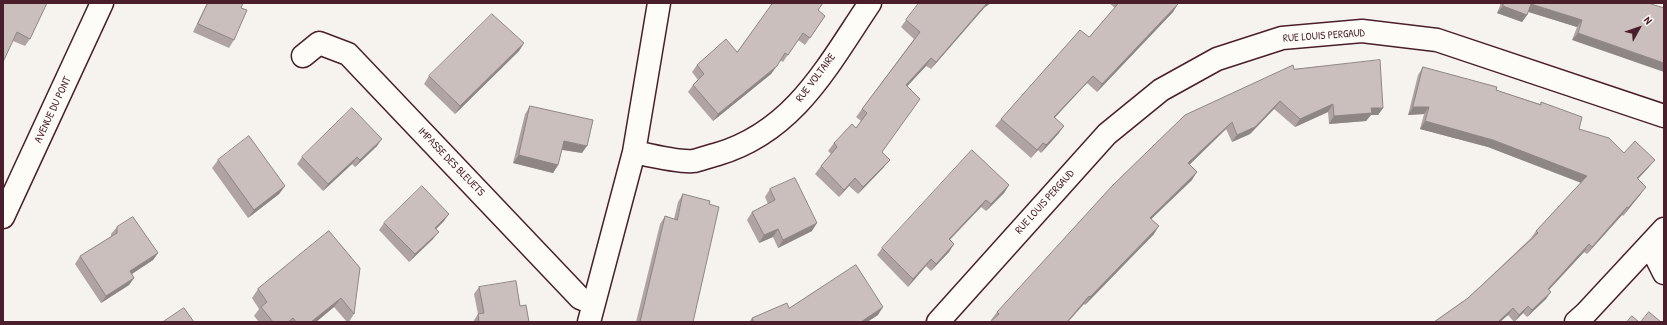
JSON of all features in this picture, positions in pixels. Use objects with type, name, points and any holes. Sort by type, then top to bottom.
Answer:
[{"type":"street","name":"AVENUE DU PONT","points":[[3,217],[102,3]]},
{"type":"street","points":[[591,312],[634,152],[659,3]]},
{"type":"street","name":"RUE VOLTAIRE","points":[[634,152],[656,157],[694,161],[733,149],[766,131],[791,111],[812,87],[870,3]]},
{"type":"street","name":"RUE LOUIS PERGAUD","points":[[938,322],[1107,134],[1161,90],[1217,59],[1282,38],[1362,31],[1437,40],[1664,116]]},
{"type":"street","name":"IMPASSE DES BLEUETS","points":[[303,56],[319,43],[348,54],[580,298],[591,312]]},
{"type":"street","points":[[1657,237],[1664,273]]},
{"type":"street","points":[[1576,322],[1586,314],[1657,237]]},
{"type":"building","points":[[3,3],[47,3],[30,39],[17,32],[3,62]]},
{"type":"building","points":[[208,3],[243,3],[241,8],[247,10],[234,40],[198,24]]},
{"type":"building","points":[[773,3],[823,3],[818,10],[825,16],[810,38],[803,33],[788,55],[785,53],[777,66],[718,114],[693,85],[704,74],[697,65],[726,39],[737,52]]},
{"type":"building","points":[[919,3],[987,3],[936,62],[931,58],[906,85],[920,99],[882,152],[890,160],[863,187],[855,178],[844,190],[821,166],[837,147],[834,143],[852,124],[856,128],[867,113],[862,109],[920,32],[906,20]]},
{"type":"building","points":[[1119,3],[1178,4],[1102,84],[1093,76],[1054,117],[1064,126],[1046,145],[1043,143],[1037,150],[1001,119],[1080,30],[1089,37]]},
{"type":"building","points":[[1504,3],[1648,3],[1664,8],[1664,63],[1578,33],[1582,20],[1531,4],[1527,15],[1503,6]]},
{"type":"building","points":[[492,14],[524,43],[460,106],[429,76]]},
{"type":"building","points":[[1380,60],[1383,108],[1371,108],[1372,113],[1334,116],[1333,104],[1300,119],[1280,101],[1255,127],[1237,135],[1232,122],[1188,163],[1197,172],[1150,218],[1159,226],[1090,297],[1089,296],[1067,322],[990,322],[999,314],[997,312],[1113,185],[1185,115],[1293,65],[1294,69]]},
{"type":"building","points":[[1423,67],[1497,87],[1496,90],[1541,105],[1541,102],[1582,117],[1579,129],[1609,138],[1624,153],[1635,141],[1655,160],[1637,178],[1646,187],[1592,247],[1589,244],[1548,289],[1551,292],[1532,310],[1528,306],[1519,315],[1513,308],[1498,322],[1434,322],[1468,298],[1538,233],[1536,231],[1587,176],[1493,140],[1425,121],[1429,107],[1413,107]]},
{"type":"building","points":[[530,106],[593,120],[587,146],[564,141],[558,165],[519,155]]},
{"type":"building","points":[[352,108],[382,139],[360,160],[357,157],[328,184],[302,157]]},
{"type":"building","points":[[249,136],[285,186],[254,210],[218,160]]},
{"type":"building","points":[[972,150],[1009,185],[991,204],[986,200],[949,239],[954,244],[936,264],[931,259],[913,279],[882,248]]},
{"type":"building","points":[[795,178],[817,223],[783,240],[778,229],[764,235],[752,212],[775,200],[770,189]]},
{"type":"building","points":[[422,186],[449,214],[435,228],[439,232],[415,254],[384,223]]},
{"type":"building","points":[[683,194],[710,201],[709,204],[719,207],[693,322],[640,322],[665,216],[677,220]]},
{"type":"building","points":[[133,217],[158,253],[130,271],[134,278],[106,296],[80,256],[117,233],[117,227]]},
{"type":"building","points":[[329,231],[360,268],[354,314],[341,298],[311,322],[296,322],[293,318],[288,322],[273,322],[261,307],[267,302],[258,289]]},
{"type":"building","points":[[856,265],[883,307],[861,322],[754,322],[752,318],[787,303],[789,308]]},
{"type":"building","points":[[516,281],[520,306],[526,305],[529,322],[479,322],[478,314],[484,313],[479,287]]},
{"type":"building","points":[[184,308],[194,322],[163,322]]},
{"type":"building","points":[[1649,312],[1661,322],[1641,322]]},
{"type":"building","points":[[1632,316],[1639,322],[1627,322]]}]
